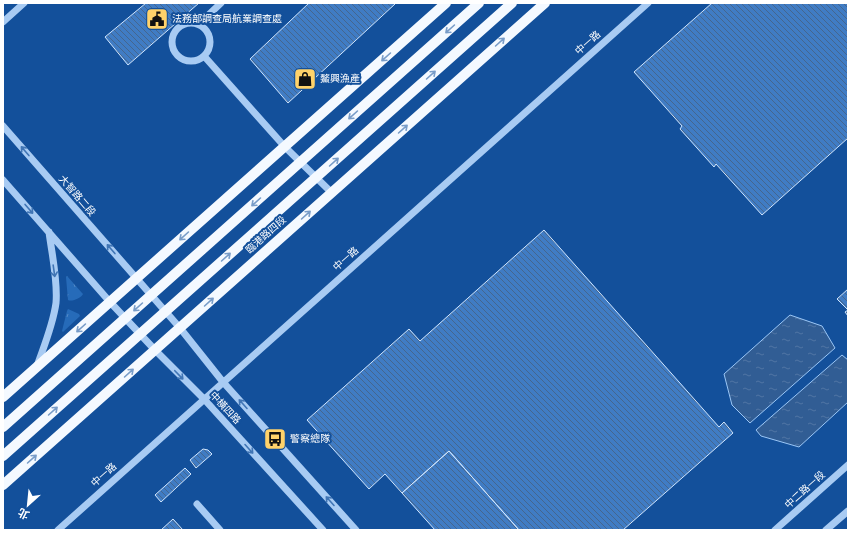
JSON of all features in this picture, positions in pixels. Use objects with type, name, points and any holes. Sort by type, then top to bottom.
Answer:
[{"type":"main road","points":[[3,398],[446,3]]},
{"type":"main road","points":[[3,427],[479,3]]},
{"type":"main road","name":"臨港路四段","points":[[3,456],[512,3]]},
{"type":"main road","name":"臨港路四段","points":[[3,485],[545,3]]},
{"type":"street","points":[[3,22],[24,3]]},
{"type":"street","points":[[199,24],[221,3]]},
{"type":"street","name":"中一路","points":[[58,530],[648,3]]},
{"type":"street","points":[[192,22],[199,24],[205,29],[209,36],[210,43],[204,56],[197,60],[189,61],[176,55],[172,48],[171,41],[173,33],[178,27],[184,23],[192,22]]},
{"type":"street","points":[[204,56],[285,147],[332,193]]},
{"type":"street","name":"大智路二段","points":[[3,126],[166,311]]},
{"type":"street","points":[[3,180],[110,302]]},
{"type":"street","points":[[36,368],[52,322],[56,304],[56,284],[49,232]]},
{"type":"street","name":"中橫四路","points":[[110,302],[204,399],[323,530]]},
{"type":"street","name":"中橫四路","points":[[166,311],[223,382],[356,530]]},
{"type":"street","name":"中二路一段","points":[[775,530],[848,465]]},
{"type":"street","points":[[197,504],[220,530]]},
{"type":"street","points":[[826,530],[848,511]]},
{"type":"green space","points":[[67,276],[83,294],[74,300],[68,300]]},
{"type":"green space","points":[[68,309],[79,314],[80,316],[63,332],[62,331]]},
{"type":"water","points":[[790,315],[822,326],[835,348],[750,423],[732,405],[724,374]]},
{"type":"water","points":[[842,355],[848,360],[848,402],[799,447],[761,436],[756,430]]},
{"type":"building","points":[[146,3],[199,3],[128,65],[105,37]]},
{"type":"building","points":[[309,3],[395,4],[288,103],[250,59]]},
{"type":"building","points":[[712,3],[848,3],[848,138],[762,215],[716,164],[714,167],[680,129],[682,126],[634,72]]},
{"type":"building","points":[[544,230],[719,427],[724,422],[733,433],[623,530],[519,530],[449,451],[402,493],[385,474],[369,489],[307,420],[409,329],[420,341]]},
{"type":"building","points":[[848,289],[848,310],[837,299]]},
{"type":"building","points":[[203,449],[208,450],[212,454],[196,468],[190,460]]},
{"type":"building","points":[[449,451],[519,530],[435,530],[402,493]]},
{"type":"building","points":[[185,468],[191,474],[161,502],[155,495]]},
{"type":"building","points":[[173,519],[183,530],[161,530]]},
{"type":"place","name":"法務部調查局航業調查處","points":[[157,19]]},
{"type":"place","name":"鰲興漁產","points":[[305,79]]},
{"type":"place","name":"警察總隊","points":[[275,439]]}]
